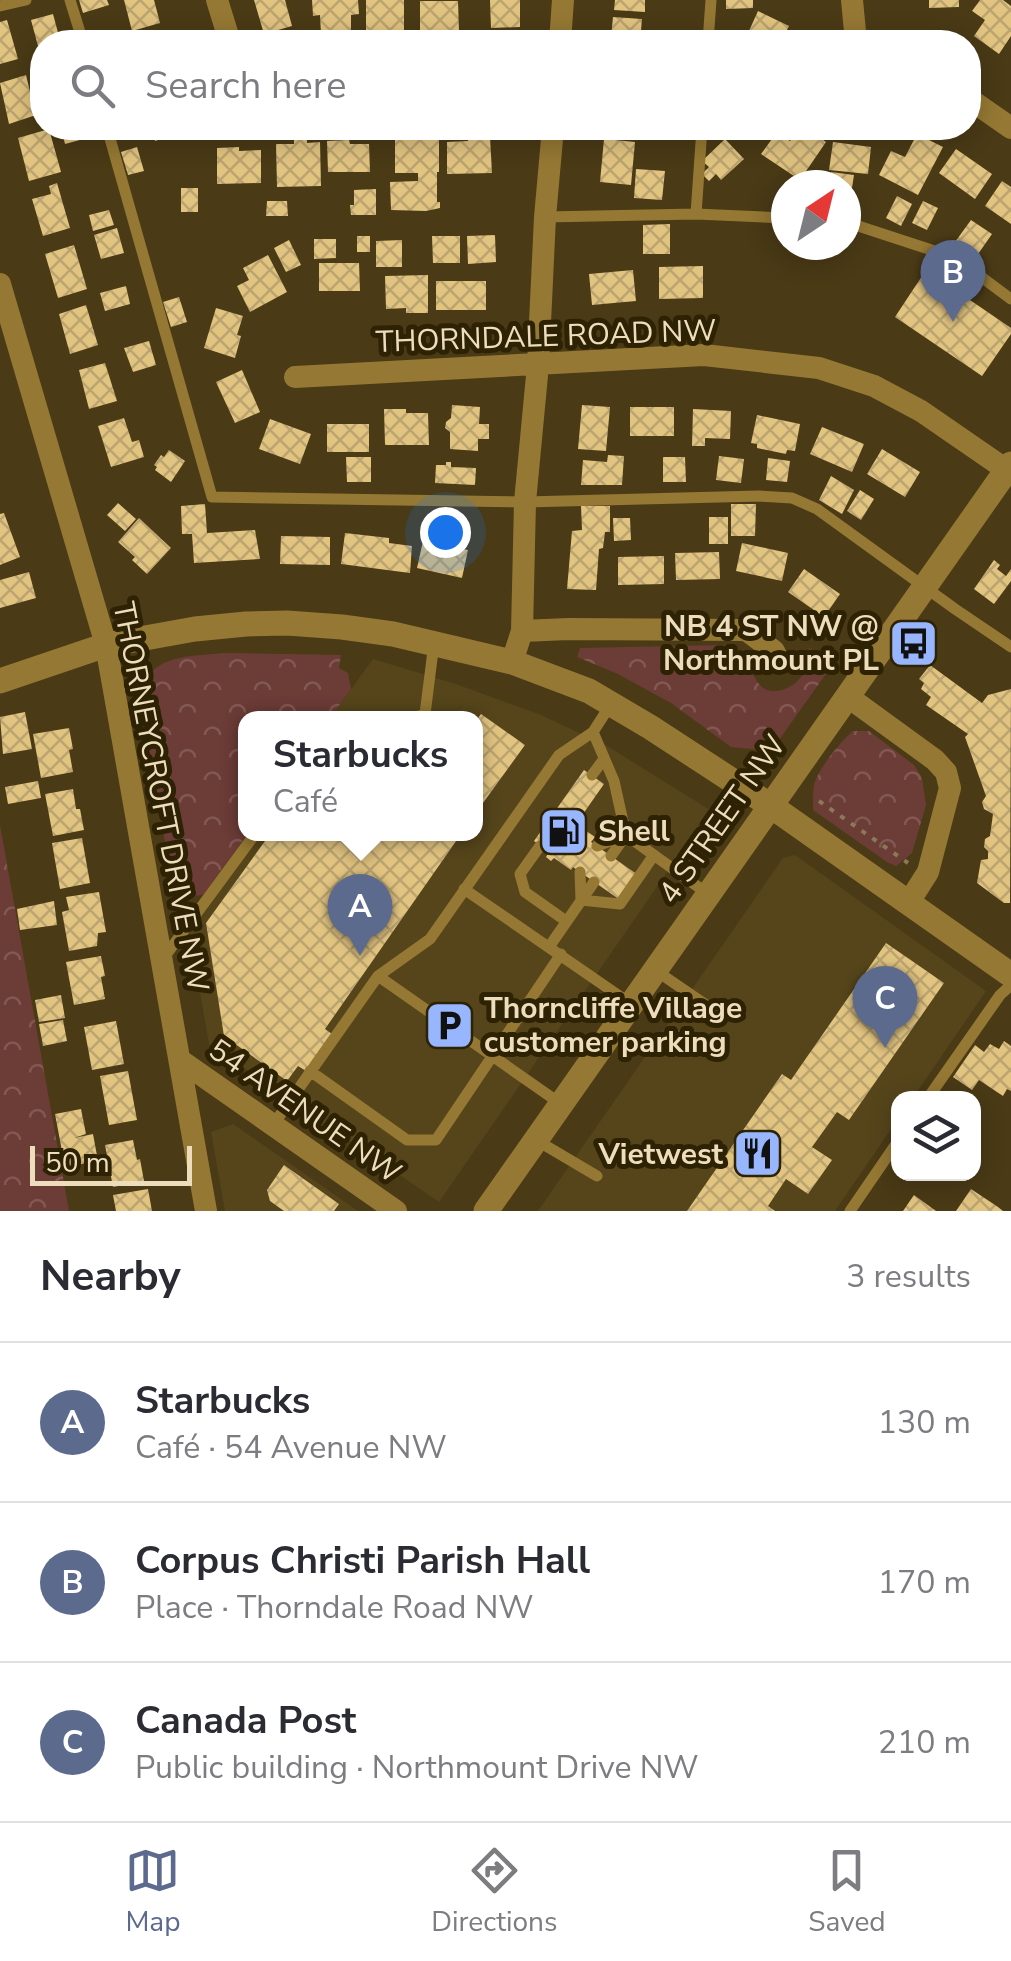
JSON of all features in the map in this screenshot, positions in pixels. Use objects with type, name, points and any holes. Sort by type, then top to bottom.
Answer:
[{"type":"street","points":[[216,0],[226,30]]},
{"type":"street","points":[[561,30],[564,0]]},
{"type":"street","points":[[852,0],[855,30]]},
{"type":"street","points":[[981,107],[1011,128]]},
{"type":"street","points":[[512,662],[522,631],[525,502],[538,365],[551,140]]},
{"type":"street","name":"THORNEYCROFT DRIVE NW","points":[[0,284],[106,645],[206,1211]]},
{"type":"street","name":"THORNDALE ROAD NW","points":[[295,377],[704,355],[819,368],[874,386],[922,411],[1010,469]]},
{"type":"street","name":"4 STREET NW","points":[[486,1211],[1010,469]]},
{"type":"street","points":[[0,681],[106,645],[246,624],[342,627],[512,662],[588,691],[665,736],[1011,975]]},
{"type":"street","points":[[522,631],[746,630],[774,651],[780,664]]},
{"type":"street","points":[[848,696],[946,772],[950,788],[928,872],[908,902]]},
{"type":"street","name":"54 AVENUE NW","points":[[180,1060],[396,1211]]},
{"type":"lane","points":[[0,6],[26,0]]},
{"type":"lane","points":[[70,0],[79,30]]},
{"type":"lane","points":[[709,30],[711,0]]},
{"type":"lane","points":[[110,140],[212,496],[525,502],[792,498],[818,509],[1011,647]]},
{"type":"lane","points":[[696,214],[701,140]]},
{"type":"lane","points":[[545,217],[696,214],[771,217]]},
{"type":"lane","points":[[861,227],[956,258],[1011,299]]},
{"type":"lane","points":[[425,711],[434,644]]},
{"type":"lane","points":[[273,1125],[378,976],[430,939],[559,755],[593,732],[612,704]]},
{"type":"lane","points":[[593,732],[614,780],[626,835],[708,894]]},
{"type":"lane","points":[[592,776],[604,759]]},
{"type":"lane","points":[[597,846],[626,835]]},
{"type":"lane","points":[[611,856],[626,835]]},
{"type":"lane","points":[[162,962],[250,841]]},
{"type":"lane","points":[[540,846],[520,874],[525,892],[566,922]]},
{"type":"lane","points":[[581,900],[620,904],[654,855]]},
{"type":"lane","points":[[580,872],[581,900]]},
{"type":"lane","points":[[549,947],[594,882]]},
{"type":"lane","points":[[464,888],[631,1004]]},
{"type":"lane","points":[[310,1072],[406,1140],[436,1140],[562,954]]},
{"type":"lane","points":[[654,970],[715,1011]]},
{"type":"lane","points":[[378,976],[561,1104]]},
{"type":"lane","points":[[933,1091],[1011,985]]},
{"type":"lane","points":[[536,1140],[598,1176]]},
{"type":"lane","points":[[850,1211],[891,1151]]},
{"type":"path","points":[[819,802],[908,863]]},
{"type":"shaded area","points":[[373,659],[541,715],[607,746],[710,810],[439,1202],[209,1044],[187,917],[242,841],[483,841],[483,711],[335,711]]},
{"type":"shaded area","points":[[795,855],[986,991],[918,1091],[891,1091],[891,1129],[835,1211],[538,1211],[783,858]]},
{"type":"shaded area","points":[[233,1124],[358,1211],[225,1211],[211,1132]]},
{"type":"green space","points":[[728,645],[742,653],[761,687],[768,690],[787,688],[798,681],[809,648],[833,664],[771,751],[731,747],[671,703],[577,657],[580,648]]},
{"type":"green space","points":[[341,655],[339,668],[348,673],[351,689],[335,711],[238,711],[238,841],[242,841],[204,894],[194,896],[183,887],[173,889],[142,705],[144,688],[157,667],[195,656]]},
{"type":"green space","points":[[853,731],[869,731],[914,765],[922,778],[926,805],[912,853],[896,866],[813,810],[816,778]]},
{"type":"green space","points":[[0,825],[69,1211],[0,1211]]},
{"type":"building","points":[[79,0],[107,0],[109,5],[83,13]]},
{"type":"building","points":[[124,0],[154,0],[160,23],[132,30]]},
{"type":"building","points":[[254,0],[285,0],[292,26],[263,30]]},
{"type":"building","points":[[312,0],[358,0],[359,14],[351,15],[351,30],[321,30],[320,15],[313,16]]},
{"type":"building","points":[[366,0],[404,0],[404,30],[366,30]]},
{"type":"building","points":[[490,0],[520,0],[520,27],[491,28]]},
{"type":"building","points":[[615,0],[645,0],[645,12],[614,10]]},
{"type":"building","points":[[726,0],[753,0],[753,8],[726,9]]},
{"type":"building","points":[[929,0],[959,0],[959,7],[929,8]]},
{"type":"building","points":[[980,0],[1003,0],[1011,6],[1011,36],[999,54],[981,41],[978,30],[985,20],[972,11]]},
{"type":"building","points":[[420,1],[458,1],[459,30],[420,30]]},
{"type":"building","points":[[758,11],[789,26],[787,30],[749,30]]},
{"type":"building","points":[[53,14],[57,30],[34,30],[31,20]]},
{"type":"building","points":[[613,17],[642,19],[641,30],[612,30]]},
{"type":"building","points":[[7,20],[18,59],[0,64],[0,22]]},
{"type":"building","points":[[26,75],[30,117],[9,124],[0,83]]},
{"type":"building","points":[[30,135],[30,140],[52,140],[61,172],[29,181],[18,138]]},
{"type":"building","points":[[294,140],[320,142],[321,186],[277,187],[276,144],[294,144]]},
{"type":"building","points":[[349,140],[350,144],[369,144],[370,172],[328,172],[327,141]]},
{"type":"building","points":[[395,140],[439,140],[440,208],[391,210],[390,182],[418,181],[418,173],[395,173]]},
{"type":"building","points":[[490,140],[492,173],[447,174],[447,142]]},
{"type":"building","points":[[604,140],[635,142],[631,185],[600,182]]},
{"type":"building","points":[[724,140],[744,159],[721,180],[716,174],[709,181],[702,174],[709,167],[702,161]]},
{"type":"building","points":[[771,140],[826,142],[807,170],[785,170],[761,154]]},
{"type":"building","points":[[914,140],[929,140],[943,147],[918,195],[879,175],[891,151],[905,157]]},
{"type":"building","points":[[833,142],[871,147],[868,174],[861,170],[829,170]]},
{"type":"building","points":[[137,147],[144,171],[128,175],[121,152]]},
{"type":"building","points":[[239,147],[239,151],[261,150],[261,183],[217,184],[217,148]]},
{"type":"building","points":[[956,149],[992,174],[975,199],[939,173]]},
{"type":"building","points":[[636,169],[665,171],[662,200],[634,198]]},
{"type":"building","points":[[1002,181],[1011,187],[1011,224],[985,206]]},
{"type":"building","points":[[57,183],[70,228],[43,236],[32,199],[51,194],[49,186]]},
{"type":"building","points":[[181,188],[198,188],[198,212],[181,212]]},
{"type":"building","points":[[376,189],[376,215],[351,215],[354,190]]},
{"type":"building","points":[[897,196],[912,204],[901,226],[886,218]]},
{"type":"building","points":[[267,201],[287,201],[288,216],[266,216]]},
{"type":"building","points":[[923,201],[938,208],[927,230],[912,223]]},
{"type":"building","points":[[109,210],[114,225],[93,231],[89,215]]},
{"type":"building","points":[[971,220],[992,234],[976,257],[955,242]]},
{"type":"building","points":[[670,224],[670,254],[643,254],[643,225]]},
{"type":"building","points":[[117,228],[124,253],[101,259],[94,235]]},
{"type":"building","points":[[495,235],[496,262],[468,264],[467,236]]},
{"type":"building","points":[[357,236],[370,236],[370,252],[357,252]]},
{"type":"building","points":[[432,236],[460,236],[460,263],[433,263]]},
{"type":"building","points":[[314,239],[336,239],[336,258],[314,259]]},
{"type":"building","points":[[289,240],[301,265],[286,272],[274,248]]},
{"type":"building","points":[[402,240],[402,267],[376,267],[376,241]]},
{"type":"building","points":[[74,245],[87,289],[58,298],[45,254]]},
{"type":"building","points":[[268,255],[287,292],[250,312],[237,286],[249,280],[243,268]]},
{"type":"building","points":[[319,263],[359,263],[360,291],[319,291]]},
{"type":"building","points":[[703,266],[703,298],[659,299],[659,267]]},
{"type":"building","points":[[633,270],[636,301],[592,305],[589,274]]},
{"type":"building","points":[[926,270],[1011,328],[1011,334],[982,376],[895,317]]},
{"type":"building","points":[[428,275],[428,313],[386,309],[385,276]]},
{"type":"building","points":[[436,281],[486,281],[486,310],[436,310]]},
{"type":"building","points":[[126,286],[130,304],[105,311],[100,293]]},
{"type":"building","points":[[179,297],[187,322],[171,327],[163,302]]},
{"type":"building","points":[[86,305],[98,345],[70,354],[59,314]]},
{"type":"building","points":[[216,308],[243,316],[235,358],[204,348]]},
{"type":"building","points":[[149,341],[156,365],[133,372],[124,348]]},
{"type":"building","points":[[105,363],[117,401],[89,409],[79,370]]},
{"type":"building","points":[[242,370],[260,412],[235,423],[216,382]]},
{"type":"building","points":[[452,405],[480,407],[479,424],[489,424],[489,439],[478,439],[478,451],[450,449],[450,432],[445,428]]},
{"type":"building","points":[[582,405],[610,407],[606,451],[578,449]]},
{"type":"building","points":[[630,407],[674,407],[674,436],[630,436]]},
{"type":"building","points":[[384,409],[428,413],[429,445],[385,445]]},
{"type":"building","points":[[693,409],[731,411],[730,439],[705,438],[705,446],[692,446]]},
{"type":"building","points":[[757,415],[800,424],[795,451],[787,450],[786,454],[751,443]]},
{"type":"building","points":[[124,418],[132,442],[139,440],[144,457],[111,467],[98,426]]},
{"type":"building","points":[[270,419],[311,434],[300,464],[259,449]]},
{"type":"building","points":[[327,424],[369,424],[369,452],[327,452]]},
{"type":"building","points":[[822,427],[864,444],[852,472],[810,454]]},
{"type":"building","points":[[882,449],[920,472],[905,497],[867,474]]},
{"type":"building","points":[[169,450],[185,461],[171,482],[154,465]]},
{"type":"building","points":[[608,455],[624,456],[622,485],[581,485],[583,460],[607,462]]},
{"type":"building","points":[[719,456],[744,459],[741,483],[716,480]]},
{"type":"building","points":[[346,457],[371,457],[371,482],[347,482]]},
{"type":"building","points":[[663,457],[685,457],[686,482],[663,482]]},
{"type":"building","points":[[768,458],[790,461],[787,482],[766,480]]},
{"type":"building","points":[[451,462],[451,467],[476,468],[475,485],[435,483],[436,465]]},
{"type":"building","points":[[831,476],[854,490],[842,514],[819,500]]},
{"type":"building","points":[[860,490],[874,499],[861,520],[847,511]]},
{"type":"building","points":[[118,503],[136,519],[125,531],[107,515]]},
{"type":"building","points":[[205,504],[207,533],[255,530],[260,559],[194,563],[192,534],[182,534],[181,506]]},
{"type":"building","points":[[731,504],[756,504],[755,536],[731,536]]},
{"type":"building","points":[[581,506],[610,506],[610,532],[605,532],[603,548],[599,549],[596,590],[567,589],[572,531],[582,530]]},
{"type":"building","points":[[4,513],[20,557],[0,565],[0,514]]},
{"type":"building","points":[[709,517],[728,517],[728,544],[709,544]]},
{"type":"building","points":[[139,518],[171,548],[147,574],[118,542]]},
{"type":"building","points":[[613,518],[630,518],[631,540],[614,541]]},
{"type":"building","points":[[345,533],[389,538],[389,543],[412,546],[410,573],[341,564]]},
{"type":"building","points":[[281,536],[330,537],[330,565],[280,564]]},
{"type":"building","points":[[423,541],[468,550],[462,578],[417,568]]},
{"type":"building","points":[[742,543],[788,553],[782,581],[736,571]]},
{"type":"building","points":[[719,552],[720,579],[676,580],[675,553]]},
{"type":"building","points":[[664,556],[664,584],[618,585],[618,557]]},
{"type":"building","points":[[994,560],[1006,576],[1011,569],[1011,581],[994,604],[974,589]]},
{"type":"building","points":[[804,569],[840,594],[824,617],[788,592]]},
{"type":"building","points":[[29,572],[36,598],[0,608],[0,580]]},
{"type":"building","points":[[930,665],[982,703],[988,695],[1011,689],[1010,903],[1004,903],[977,883],[981,860],[988,859],[984,847],[993,814],[984,809],[982,802],[986,796],[965,737],[968,734],[926,705],[931,697],[921,689],[924,683],[919,679]]},
{"type":"building","points":[[25,712],[32,749],[3,754],[0,717]]},
{"type":"building","points":[[483,715],[525,745],[483,803]]},
{"type":"building","points":[[69,728],[73,772],[41,778],[33,734]]},
{"type":"building","name":"Shell","points":[[584,770],[604,784],[576,824],[595,837],[591,842],[638,875],[620,900],[573,867],[571,870],[554,858],[551,861],[546,857],[549,852],[534,841]]},
{"type":"building","points":[[38,781],[41,798],[8,804],[5,787]]},
{"type":"building","points":[[73,789],[84,830],[53,836],[45,794]]},
{"type":"building","points":[[82,838],[90,883],[60,889],[52,843]]},
{"type":"building","points":[[265,841],[456,841],[325,1029],[332,1034],[306,1071],[298,1066],[287,1081],[224,1036],[206,923]]},
{"type":"building","points":[[99,892],[106,932],[98,933],[97,946],[69,951],[62,912],[69,910],[66,897]]},
{"type":"building","points":[[54,901],[57,925],[20,930],[17,909]]},
{"type":"building","points":[[886,943],[944,983],[849,1120],[837,1112],[812,1147],[832,1160],[808,1194],[786,1179],[768,1206],[775,1211],[687,1211],[782,1074],[791,1080]]},
{"type":"building","points":[[101,956],[105,999],[74,1005],[66,962]]},
{"type":"building","points":[[61,995],[65,1018],[39,1022],[35,1000]]},
{"type":"building","points":[[63,1020],[67,1041],[43,1046],[39,1024]]},
{"type":"building","points":[[116,1021],[124,1064],[92,1070],[84,1027]]},
{"type":"building","points":[[1004,1041],[1011,1046],[1011,1091],[1007,1089],[1003,1096],[979,1080],[972,1090],[953,1077],[975,1045],[984,1052],[990,1044],[999,1049]]},
{"type":"building","points":[[128,1071],[137,1120],[109,1125],[100,1076]]},
{"type":"building","points":[[81,1109],[86,1134],[74,1138],[93,1134],[98,1161],[65,1167],[55,1114]]},
{"type":"building","points":[[133,1140],[144,1181],[113,1187],[105,1145]]},
{"type":"building","points":[[284,1165],[339,1204],[334,1211],[284,1211],[270,1201],[267,1190]]},
{"type":"building","points":[[148,1189],[152,1211],[116,1211],[113,1195]]},
{"type":"building","points":[[971,1189],[998,1207],[1003,1211],[956,1211]]},
{"type":"building","points":[[914,1195],[936,1211],[903,1211]]},
{"type":"place","name":"Corpus Christi Parish Hall","points":[[953,322]]},
{"type":"place","name":"NB 4 ST NW @ Northmount PL","points":[[914,643]]},
{"type":"place","name":"Shell","points":[[563,831]]},
{"type":"place","name":"Starbucks","points":[[360,956]]},
{"type":"place","name":"Thorncliffe Village customer parking","points":[[449,1025]]},
{"type":"place","name":"Canada Post","points":[[885,1048]]},
{"type":"place","name":"Vietwest","points":[[758,1154]]}]
